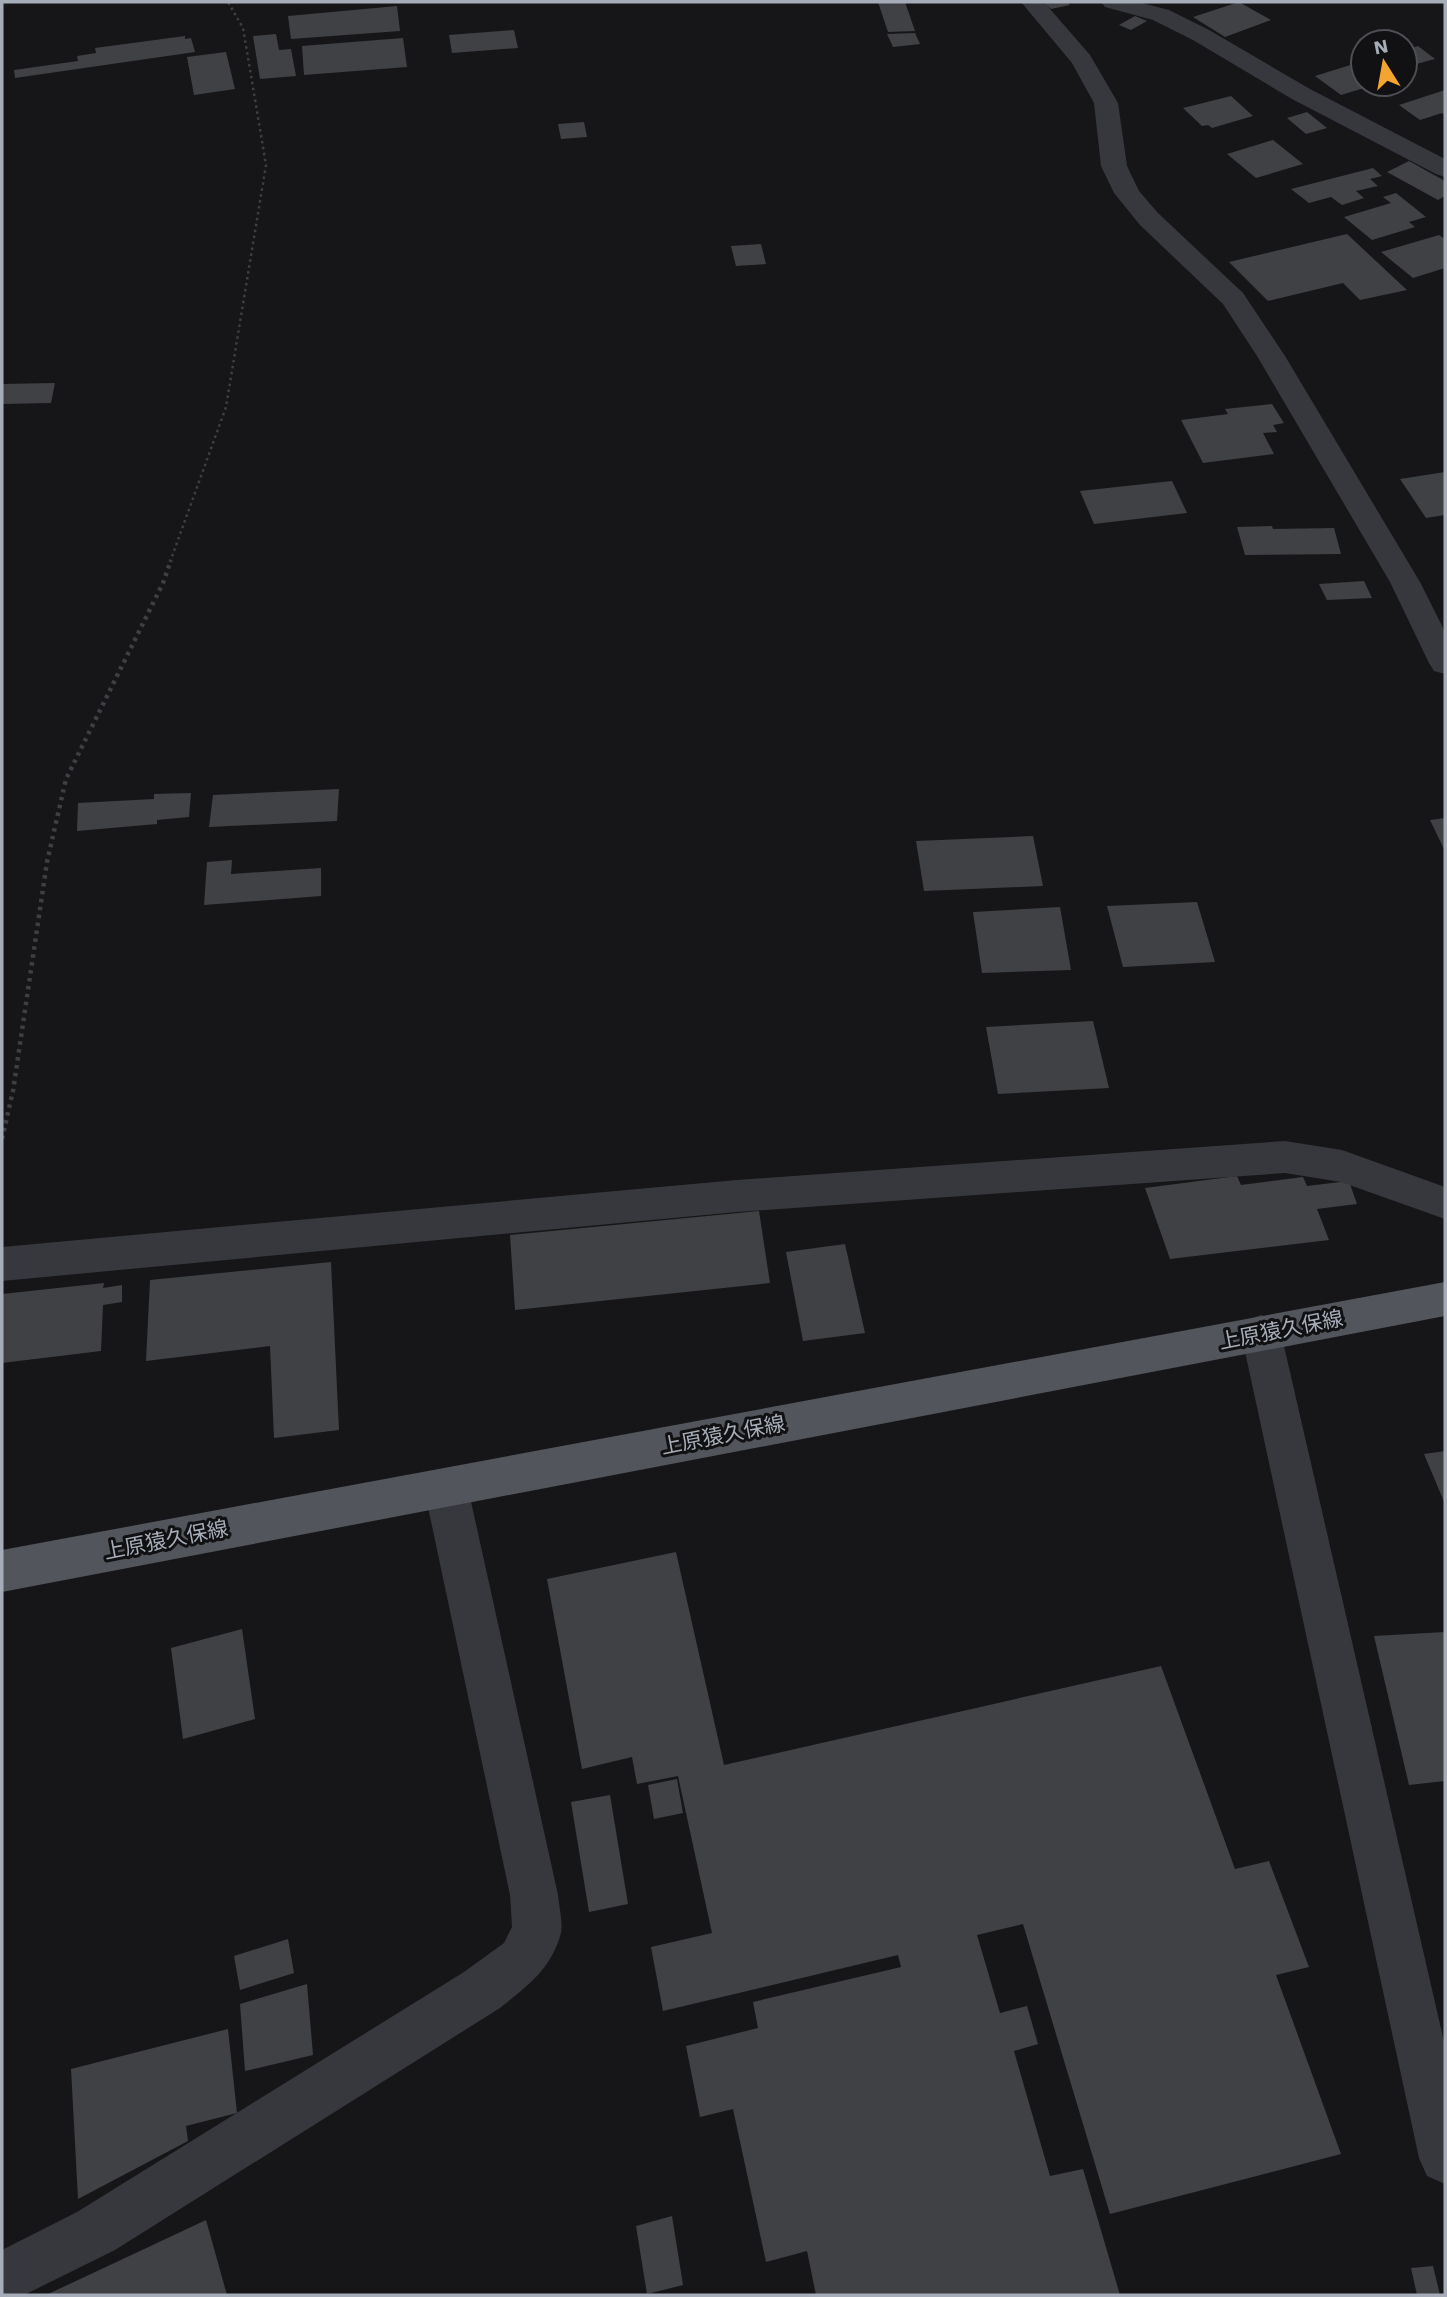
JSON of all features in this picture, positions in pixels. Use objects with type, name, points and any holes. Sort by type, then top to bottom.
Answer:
[{"type":"main road","name":"上原猿久保線","points":[[2,1571],[1445,1299]]},
{"type":"street","points":[[1032,2],[1082,60],[1106,103],[1114,166],[1127,193],[1149,219],[1233,299],[1271,356],[1405,582],[1445,663]]},
{"type":"street","points":[[1113,2],[1161,15],[1191,30],[1301,94],[1445,169]]},
{"type":"street","points":[[2,1264],[737,1196],[1285,1157],[1342,1166],[1445,1203]]},
{"type":"street","points":[[1261,1333],[1445,2158]]},
{"type":"street","points":[[2,2278],[96,2231],[482,1990],[521,1959],[537,1931],[534,1895],[446,1488]]},
{"type":"path","points":[[2,1139],[13,1091],[47,862],[66,779],[163,583],[226,407],[266,165],[243,27],[228,2]]},
{"type":"building","points":[[878,2],[905,2],[915,31],[888,32]]},
{"type":"building","points":[[1043,2],[1067,2],[1070,5],[1051,9]]},
{"type":"building","points":[[1239,2],[1271,20],[1225,37],[1193,17]]},
{"type":"building","points":[[397,6],[400,31],[291,39],[288,16]]},
{"type":"building","points":[[1135,16],[1147,21],[1131,30],[1119,25]]},
{"type":"building","points":[[514,30],[518,48],[452,53],[449,35]]},
{"type":"building","points":[[915,33],[920,44],[893,47],[887,34]]},
{"type":"building","points":[[276,34],[279,50],[291,49],[296,76],[260,79],[253,36]]},
{"type":"building","points":[[185,36],[185,39],[191,38],[195,52],[15,78],[14,70],[78,61],[77,56],[96,53],[95,48]]},
{"type":"building","points":[[403,38],[407,67],[304,75],[302,46]]},
{"type":"building","points":[[1419,47],[1435,59],[1419,63]]},
{"type":"building","points":[[226,52],[235,89],[194,95],[187,57]]},
{"type":"building","points":[[1349,65],[1349,93],[1341,95],[1315,76]]},
{"type":"building","points":[[1445,90],[1445,115],[1442,113],[1420,120],[1399,105]]},
{"type":"building","points":[[1231,96],[1253,116],[1212,128],[1208,125],[1202,126],[1183,108]]},
{"type":"building","points":[[1307,112],[1327,128],[1306,134],[1287,118]]},
{"type":"building","points":[[584,122],[587,137],[561,139],[558,124]]},
{"type":"building","points":[[1273,140],[1303,164],[1256,178],[1227,154]]},
{"type":"building","points":[[1409,161],[1445,181],[1445,196],[1438,200],[1387,172]]},
{"type":"building","points":[[1373,168],[1382,176],[1370,179],[1378,186],[1356,191],[1364,198],[1342,205],[1331,197],[1309,203],[1291,189]]},
{"type":"building","points":[[1396,193],[1426,217],[1409,222],[1415,227],[1372,240],[1344,217],[1391,203],[1383,197]]},
{"type":"building","points":[[1347,234],[1407,290],[1360,300],[1343,283],[1268,301],[1229,262]]},
{"type":"building","points":[[1439,235],[1445,239],[1445,268],[1413,278],[1381,252]]},
{"type":"building","points":[[761,244],[766,264],[736,266],[731,246]]},
{"type":"building","points":[[55,383],[51,403],[2,404],[2,384]]},
{"type":"building","points":[[1272,404],[1284,423],[1273,425],[1277,432],[1263,433],[1274,454],[1203,463],[1181,420],[1228,414],[1225,409]]},
{"type":"building","points":[[1445,472],[1445,515],[1426,518],[1400,479]]},
{"type":"building","points":[[1172,481],[1187,513],[1094,524],[1080,491]]},
{"type":"building","points":[[1272,526],[1273,529],[1334,528],[1341,554],[1245,555],[1237,527]]},
{"type":"building","points":[[1364,581],[1372,598],[1327,600],[1319,584]]},
{"type":"building","points":[[339,789],[337,821],[209,827],[213,795]]},
{"type":"building","points":[[191,793],[189,817],[157,820],[157,824],[77,831],[78,803],[154,799],[154,794]]},
{"type":"building","points":[[1445,818],[1445,851],[1430,820]]},
{"type":"building","points":[[1033,836],[1043,886],[924,891],[916,841]]},
{"type":"building","points":[[232,860],[231,874],[321,868],[321,896],[204,905],[207,862]]},
{"type":"building","points":[[1197,902],[1215,962],[1123,967],[1107,906]]},
{"type":"building","points":[[1060,907],[1071,970],[982,973],[973,912]]},
{"type":"building","points":[[1093,1021],[1109,1088],[998,1094],[986,1027]]},
{"type":"building","points":[[1237,1176],[1241,1185],[1303,1177],[1307,1186],[1349,1181],[1357,1204],[1317,1209],[1329,1240],[1170,1259],[1145,1188]]},
{"type":"building","points":[[759,1211],[770,1283],[515,1310],[510,1235]]},
{"type":"building","points":[[845,1244],[865,1333],[803,1341],[786,1252]]},
{"type":"building","points":[[331,1262],[339,1430],[274,1438],[270,1346],[146,1361],[150,1280]]},
{"type":"building","points":[[104,1283],[103,1288],[122,1285],[122,1302],[103,1305],[101,1351],[2,1363],[2,1294]]},
{"type":"building","points":[[1445,1451],[1445,1504],[1424,1454]]},
{"type":"building","points":[[676,1552],[724,1765],[1161,1666],[1235,1869],[1269,1861],[1309,1967],[1276,1975],[1341,2154],[1110,2214],[1023,1924],[977,1935],[1000,2013],[1027,2006],[1038,2044],[1014,2051],[1050,2176],[1083,2169],[1120,2295],[816,2295],[807,2251],[766,2262],[733,2109],[700,2117],[686,2046],[758,2028],[753,2002],[901,1967],[898,1955],[663,2011],[651,1947],[712,1933],[678,1776],[637,1784],[632,1757],[582,1769],[547,1579]]},
{"type":"building","points":[[242,1629],[255,1719],[183,1739],[171,1648]]},
{"type":"building","points":[[1445,1632],[1445,1781],[1409,1785],[1374,1636]]},
{"type":"building","points":[[677,1779],[683,1813],[654,1819],[648,1785]]},
{"type":"building","points":[[610,1795],[628,1904],[589,1912],[571,1802]]},
{"type":"building","points":[[288,1939],[294,1973],[240,1990],[234,1956]]},
{"type":"building","points":[[307,1984],[313,2055],[245,2071],[240,2004]]},
{"type":"building","points":[[228,2029],[237,2113],[186,2126],[188,2141],[78,2199],[71,2069]]},
{"type":"building","points":[[672,2216],[683,2285],[647,2294],[636,2226]]},
{"type":"building","points":[[206,2220],[227,2295],[46,2295]]},
{"type":"building","points":[[1433,2266],[1440,2295],[1417,2295],[1411,2268]]}]
